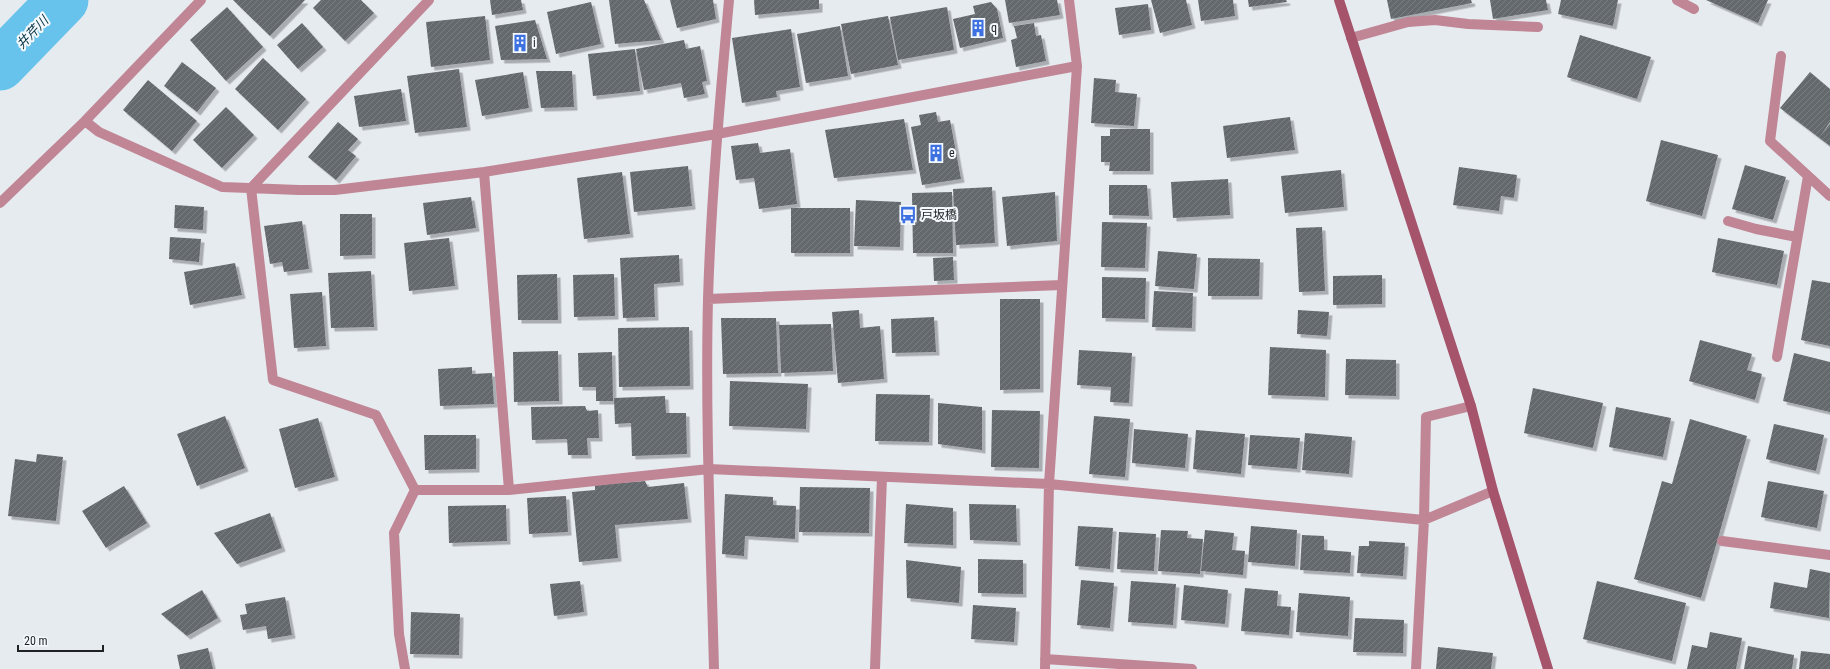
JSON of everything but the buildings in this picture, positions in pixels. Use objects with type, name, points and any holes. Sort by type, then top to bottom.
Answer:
[{"type":"street","points":[[0,203],[85,122],[201,0]]},
{"type":"street","points":[[415,490],[376,415],[273,380],[251,188],[429,0]]},
{"type":"street","points":[[714,669],[709,470],[708,299],[717,134],[729,0]]},
{"type":"street","points":[[1069,0],[1077,66],[1050,484],[1045,664],[1192,669]]},
{"type":"street","points":[[1339,0],[1471,406],[1493,492],[1548,669]]},
{"type":"street","points":[[1677,0],[1694,10]]},
{"type":"street","points":[[1351,38],[1408,22],[1435,20],[1538,27]]},
{"type":"street","points":[[1781,56],[1770,141],[1830,196]]},
{"type":"street","points":[[85,122],[99,132],[222,187],[334,190],[484,172],[717,134],[1077,66]]},
{"type":"street","points":[[484,172],[509,490]]},
{"type":"street","points":[[1777,357],[1808,176]]},
{"type":"street","points":[[1728,221],[1756,229],[1797,237]]},
{"type":"street","points":[[708,299],[1062,285]]},
{"type":"street","points":[[1416,669],[1424,520],[1426,417],[1471,406]]},
{"type":"street","points":[[415,490],[509,490],[709,470],[1050,484],[1424,520],[1493,492]]},
{"type":"street","points":[[875,669],[882,477]]},
{"type":"street","points":[[405,669],[399,634],[394,534],[415,490]]},
{"type":"street","points":[[1722,541],[1830,555]]},
{"type":"waterway","name":"井芹川","points":[[0,65],[63,0]]},
{"type":"place","name":"q","points":[[978,28]]},
{"type":"place","name":"i","points":[[520,43]]},
{"type":"place","name":"e","points":[[936,153]]},
{"type":"place","name":"戸坂橋","points":[[908,215]]}]
